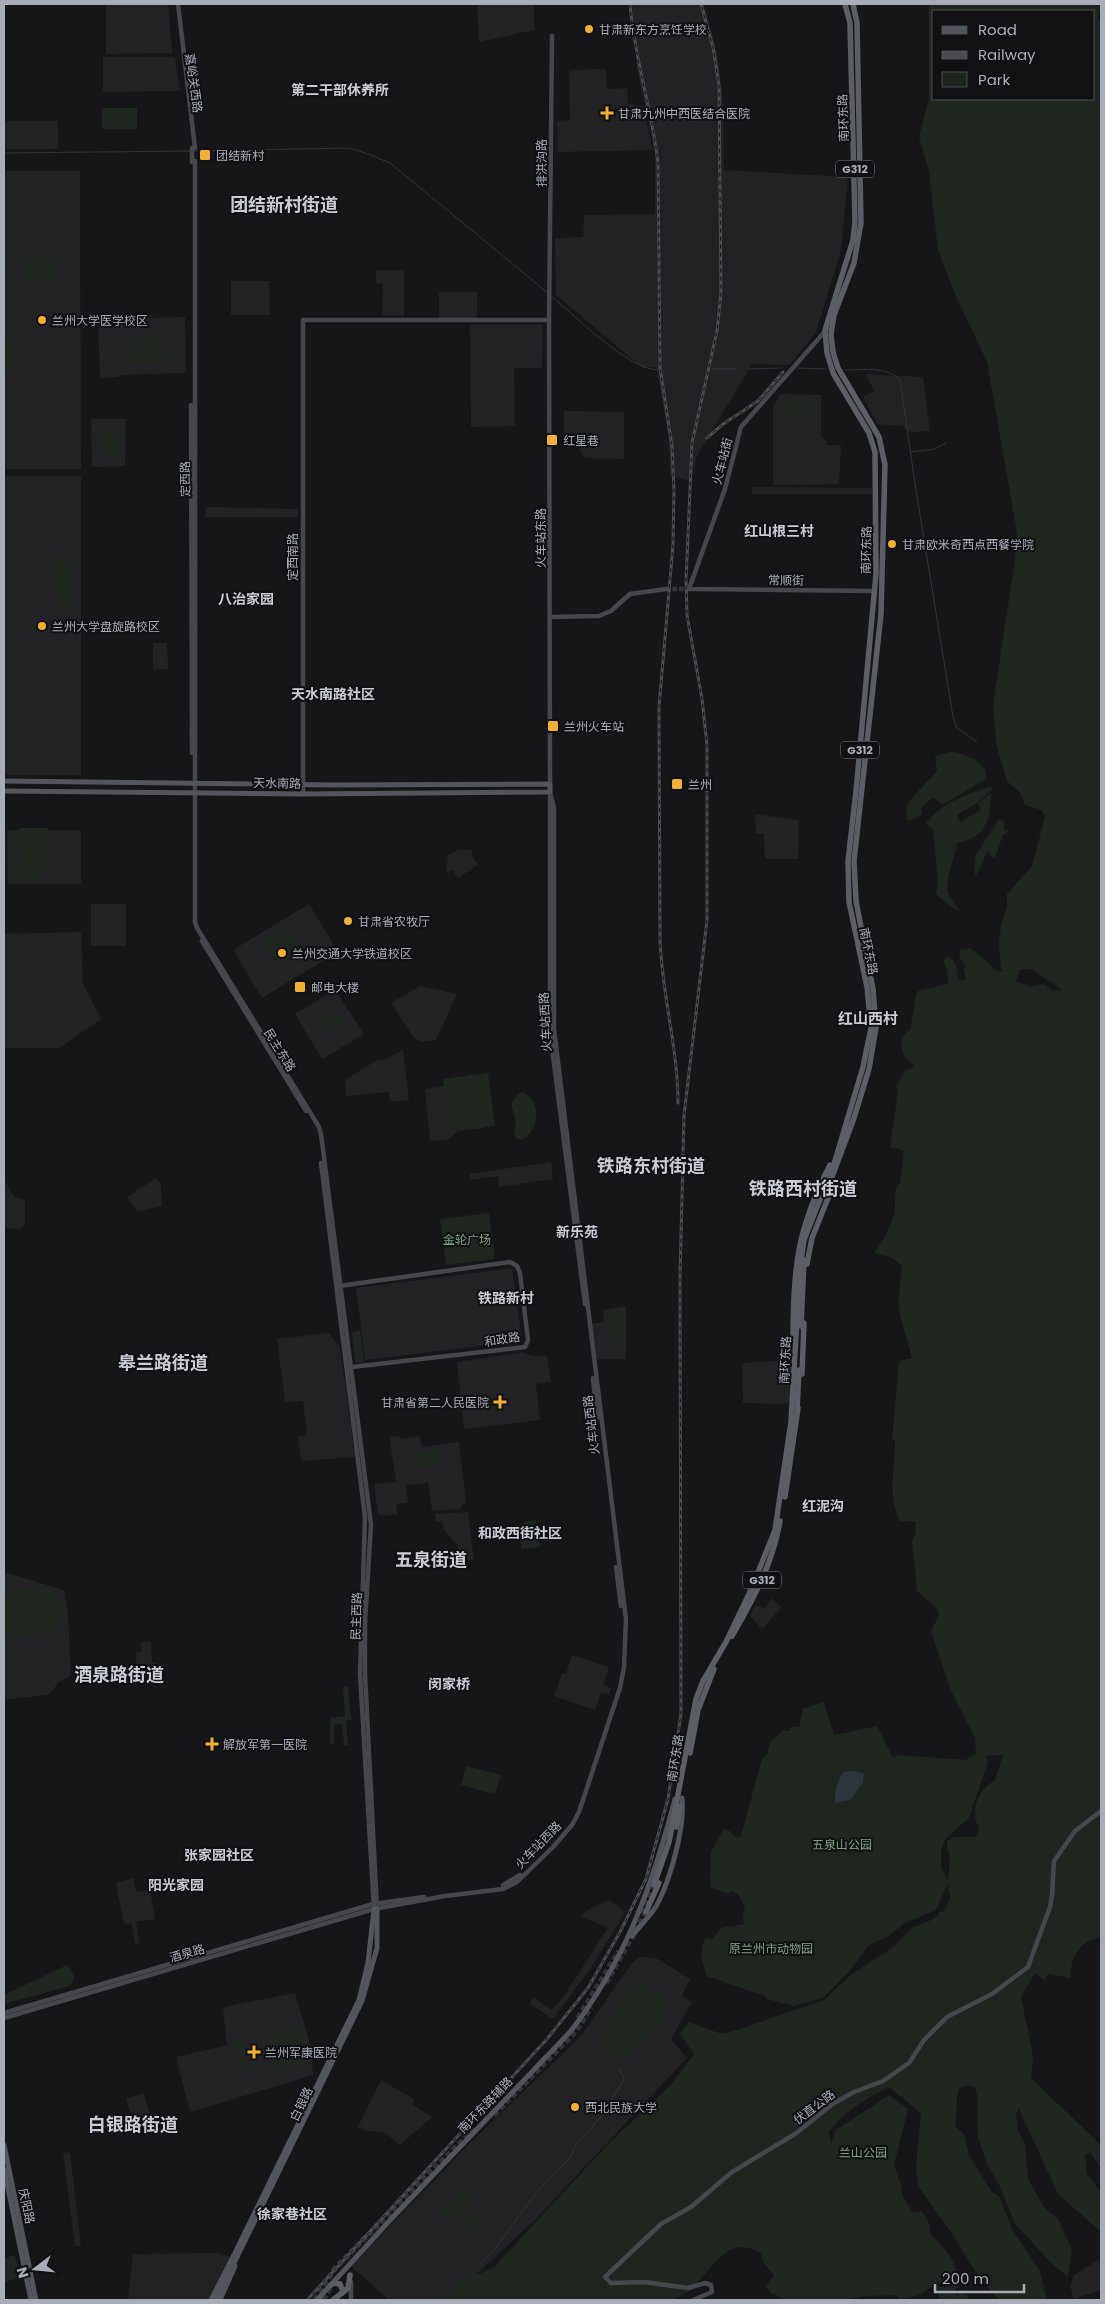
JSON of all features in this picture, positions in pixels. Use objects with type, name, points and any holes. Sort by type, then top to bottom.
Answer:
[{"type":"highway","name":"南环东路","points":[[646,1912],[669,1853],[682,1798],[698,1710],[707,1683],[750,1605],[763,1578],[774,1548],[788,1478],[795,1410],[803,1274],[808,1241],[836,1165],[863,1067],[871,1028],[866,987],[854,930],[848,861],[874,591],[876,516],[874,447],[869,433],[833,373],[827,353],[825,330],[853,240],[856,221],[850,23],[845,4]]},
{"type":"highway","name":"南环东路","points":[[852,892],[882,591],[885,465],[884,452],[879,437],[838,368],[833,352],[832,325],[854,263],[861,223],[857,23],[853,4]]},
{"type":"highway","name":"南环东路","points":[[654,1885],[669,1842],[682,1777],[691,1714],[696,1699],[750,1592],[774,1530],[795,1410],[800,1401],[806,1269],[812,1238],[841,1165],[839,1153]]},
{"type":"highway","points":[[795,1410],[794,1289],[796,1257],[807,1215],[816,1192],[839,1153]]},
{"type":"highway","points":[[333,2300],[348,2288],[350,2275]]},
{"type":"highway","points":[[331,2285],[340,2284],[344,2291],[342,2293]]},
{"type":"main road","name":"嘉峪关西路","points":[[176,4],[194,148],[194,164]]},
{"type":"main road","name":"排洪沟路","points":[[550,291],[552,36]]},
{"type":"main road","name":"定西路","points":[[193,792],[194,164]]},
{"type":"main road","name":"火车站东路","points":[[550,291],[550,784]]},
{"type":"main road","name":"定西南路","points":[[303,794],[303,320],[549,320]]},
{"type":"main road","name":"火车站街","points":[[689,589],[725,489],[741,427],[825,330],[832,325]]},
{"type":"main road","name":"常顺街","points":[[689,589],[882,591]]},
{"type":"main road","points":[[550,617],[598,616],[611,611],[630,594],[666,590]]},
{"type":"main road","name":"天水南路","points":[[4,781],[550,784]]},
{"type":"main road","points":[[519,784],[519,792]]},
{"type":"main road","name":"火车站西路","points":[[375,1907],[503,1889],[518,1881],[560,1839],[579,1812],[620,1688],[624,1667],[626,1620],[554,1032],[551,833],[554,802],[550,792],[550,784]]},
{"type":"main road","name":"天水南路","points":[[4,791],[303,794],[550,792]]},
{"type":"main road","name":"民主东路","points":[[193,792],[193,925],[315,1126],[318,1134],[344,1326]]},
{"type":"main road","name":"和政路","points":[[338,1286],[513,1263],[517,1266],[520,1273],[528,1342],[521,1348],[352,1367]]},
{"type":"main road","points":[[342,1296],[352,1284]]},
{"type":"main road","name":"民主东路","points":[[338,1286],[342,1296],[344,1326]]},
{"type":"main road","name":"民主西路","points":[[344,1326],[365,1517],[360,1674],[375,1907]]},
{"type":"main road","name":"民主西路","points":[[344,1326],[352,1367],[371,1524],[364,1622],[375,1907]]},
{"type":"main road","name":"南环东路辅路","points":[[317,2300],[570,2032],[582,2016],[620,1953],[636,1922],[650,1884],[682,1777]]},
{"type":"main road","name":"南环东路辅路","points":[[620,1953],[658,1903],[677,1841],[683,1806],[682,1798]]},
{"type":"main road","name":"伏直公路","points":[[693,2300],[712,2292],[711,2285],[705,2283],[688,2288],[644,2282],[611,2283],[605,2277],[661,2224],[692,2206],[732,2172],[795,2134],[834,2103],[854,2092],[884,2081],[908,2063],[924,2040],[947,2018],[992,1994],[1028,1967],[1050,1907],[1054,1861],[1075,1831],[1101,1810]]},
{"type":"main road","name":"酒泉路","points":[[4,2017],[375,1907]]},
{"type":"main road","name":"白银路","points":[[215,2300],[362,2001],[376,1948],[375,1907]]},
{"type":"main road","name":"庆阳路","points":[[4,2145],[36,2300]]},
{"type":"main road","name":"庆阳路","points":[[4,2169],[31,2300]]},
{"type":"main road","points":[[215,2300],[234,2271],[234,2259]]},
{"type":"main road","points":[[215,2300],[234,2259]]},
{"type":"main road","points":[[351,2300],[350,2275],[352,2262]]},
{"type":"shaded area","points":[[106,4],[168,4],[172,53],[106,54]]},
{"type":"shaded area","points":[[477,4],[534,4],[534,30],[479,42]]},
{"type":"shaded area","points":[[632,4],[704,4],[717,52],[723,102],[724,170],[848,177],[841,250],[816,333],[789,365],[752,364],[697,456],[690,481],[670,476],[668,434],[656,367],[643,368],[556,295],[555,238],[583,237],[584,215],[655,214],[655,152],[637,69]]},
{"type":"shaded area","points":[[103,57],[175,57],[180,91],[103,92]]},
{"type":"shaded area","name":"甘肃九州中西医结合医院","points":[[606,69],[607,89],[627,88],[628,104],[643,106],[653,150],[558,152],[557,121],[570,120],[569,70]]},
{"type":"shaded area","points":[[4,121],[58,121],[58,149],[4,149]]},
{"type":"shaded area","name":"兰州大学医学校区","points":[[4,171],[80,171],[81,469],[4,469]]},
{"type":"shaded area","points":[[376,270],[404,270],[404,316],[382,316],[383,284],[376,283]]},
{"type":"shaded area","points":[[231,281],[269,281],[270,315],[231,315]]},
{"type":"shaded area","points":[[439,292],[477,292],[477,318],[439,318]]},
{"type":"shaded area","points":[[185,317],[186,373],[118,375],[118,377],[100,378],[98,319]]},
{"type":"shaded area","points":[[470,324],[543,324],[542,368],[514,368],[515,426],[471,427]]},
{"type":"shaded area","points":[[865,374],[923,377],[930,431],[911,432],[902,426],[877,424],[863,397],[875,391]]},
{"type":"shaded area","points":[[780,394],[821,395],[821,436],[825,439],[827,445],[841,445],[839,484],[773,485],[773,407]]},
{"type":"shaded area","points":[[564,411],[624,412],[624,459],[586,458],[581,454],[578,444],[564,444]]},
{"type":"shaded area","points":[[91,419],[126,419],[125,466],[92,467]]},
{"type":"shaded area","name":"兰州大学盘旋路校区","points":[[4,476],[81,476],[81,775],[4,775]]},
{"type":"shaded area","points":[[752,487],[872,488],[872,494],[752,494]]},
{"type":"shaded area","points":[[206,507],[298,509],[298,517],[205,517]]},
{"type":"shaded area","points":[[153,643],[167,643],[168,669],[153,670]]},
{"type":"shaded area","points":[[755,814],[799,820],[798,859],[765,859],[764,834],[756,833]]},
{"type":"shaded area","points":[[7,830],[81,830],[81,884],[8,884]]},
{"type":"shaded area","points":[[457,850],[472,850],[472,856],[478,865],[458,878],[452,870],[446,873],[448,855]]},
{"type":"shaded area","points":[[91,904],[126,904],[126,946],[91,946]]},
{"type":"shaded area","name":"兰州交通大学铁道校区","points":[[309,904],[334,945],[327,949],[331,956],[262,998],[233,950]]},
{"type":"shaded area","points":[[81,932],[83,983],[101,1019],[59,1048],[4,1048],[4,934]]},
{"type":"shaded area","points":[[420,986],[457,994],[436,1040],[421,1042],[414,1038],[391,1003]]},
{"type":"shaded area","points":[[335,990],[364,1034],[322,1059],[295,1014]]},
{"type":"shaded area","points":[[403,1050],[409,1100],[391,1102],[388,1092],[346,1096],[345,1080],[377,1060],[384,1060]]},
{"type":"shaded area","points":[[488,1073],[495,1126],[458,1131],[448,1140],[430,1141],[425,1089],[444,1086],[443,1079]]},
{"type":"shaded area","points":[[551,1162],[553,1179],[499,1187],[498,1176],[471,1180],[470,1174]]},
{"type":"shaded area","points":[[156,1178],[161,1184],[162,1206],[137,1212],[127,1197]]},
{"type":"shaded area","points":[[4,1179],[14,1197],[25,1200],[25,1226],[22,1226],[21,1229],[4,1228]]},
{"type":"shaded area","points":[[512,1268],[522,1341],[365,1360],[356,1288]]},
{"type":"shaded area","points":[[626,1306],[626,1359],[596,1359],[591,1324],[604,1322],[603,1310]]},
{"type":"shaded area","points":[[329,1333],[340,1347],[355,1457],[301,1461],[298,1437],[307,1435],[303,1401],[285,1402],[277,1339]]},
{"type":"shaded area","name":"甘肃省第二人民医院","points":[[524,1352],[532,1356],[547,1356],[551,1382],[536,1384],[540,1420],[464,1429],[457,1362]]},
{"type":"shaded area","points":[[792,1360],[790,1402],[784,1404],[743,1403],[742,1363]]},
{"type":"shaded area","points":[[400,1436],[401,1439],[420,1436],[422,1447],[459,1442],[466,1502],[459,1509],[432,1511],[428,1483],[407,1485],[405,1480],[408,1503],[398,1504],[396,1507],[398,1514],[384,1516],[378,1514],[374,1484],[402,1481],[396,1481],[389,1437]]},
{"type":"shaded area","points":[[468,1512],[474,1560],[460,1561],[457,1545],[444,1530],[442,1521],[436,1522],[435,1514]]},
{"type":"shaded area","points":[[4,1572],[64,1590],[68,1615],[71,1675],[59,1682],[48,1695],[4,1700]]},
{"type":"shaded area","points":[[772,1598],[781,1608],[762,1629],[750,1616],[755,1605],[765,1609]]},
{"type":"shaded area","points":[[141,1642],[151,1642],[152,1663],[157,1663],[157,1673],[137,1673],[136,1653],[141,1652]]},
{"type":"shaded area","points":[[572,1655],[609,1667],[603,1685],[611,1688],[609,1694],[601,1692],[595,1710],[554,1696],[562,1673],[566,1674]]},
{"type":"shaded area","points":[[843,1772],[864,1773],[863,1783],[850,1800],[835,1803],[838,1783]]},
{"type":"shaded area","points":[[133,1878],[136,1892],[150,1890],[155,1919],[136,1922],[140,1943],[135,1944],[131,1923],[124,1924],[116,1883]]},
{"type":"shaded area","points":[[609,1900],[625,1912],[591,1968],[553,2019],[530,2004],[533,1997],[552,2010],[563,1997],[608,1928],[581,1916],[589,1909]]},
{"type":"shaded area","name":"西北民族大学","points":[[639,1957],[656,1958],[690,1979],[682,1996],[692,2002],[671,2039],[687,2058],[535,2220],[449,2300],[389,2300],[351,2266],[469,2144],[581,2036],[632,1963]]},
{"type":"shaded area","name":"兰州军康医院","points":[[295,1993],[311,2047],[313,2075],[190,2112],[176,2057],[227,2045],[223,2008]]},
{"type":"shaded area","points":[[381,2080],[414,2099],[412,2104],[432,2117],[400,2145],[384,2132],[367,2131],[358,2127]]},
{"type":"shaded area","points":[[144,2093],[152,2122],[139,2125],[137,2118],[132,2119],[126,2098]]},
{"type":"shaded area","points":[[70,2152],[81,2246],[75,2246],[63,2153]]},
{"type":"shaded area","points":[[219,2253],[230,2257],[209,2300],[128,2300],[133,2254]]},
{"type":"shaded area","points":[[15,2255],[20,2278],[4,2282],[4,2258]]},
{"type":"shaded area","points":[[1101,2258],[1101,2290],[1074,2299],[1070,2286],[1074,2275]]},
{"type":"green space","points":[[929,4],[1101,4],[1098,19],[1101,24],[1101,1938],[1088,1942],[1078,1951],[1072,1964],[1071,1978],[1048,1974],[1045,1981],[1035,1973],[1021,1997],[1033,2056],[1031,2078],[1101,2145],[1101,2169],[1090,2152],[1085,2156],[1087,2174],[1101,2192],[1101,2232],[1058,2194],[1019,2109],[1016,2113],[1018,2131],[1025,2144],[1028,2179],[1044,2207],[1058,2219],[1072,2249],[1068,2277],[1054,2266],[1015,2224],[999,2185],[987,2164],[978,2137],[977,2095],[975,2087],[967,2085],[959,2088],[955,2126],[964,2134],[969,2155],[992,2192],[999,2196],[1012,2229],[1040,2271],[1047,2300],[999,2300],[981,2280],[952,2234],[918,2186],[916,2165],[921,2113],[889,2087],[864,2101],[841,2118],[829,2132],[831,2144],[836,2130],[889,2095],[908,2109],[894,2165],[902,2188],[902,2195],[913,2213],[922,2211],[929,2223],[931,2235],[951,2257],[959,2285],[954,2291],[957,2297],[959,2293],[967,2295],[968,2300],[940,2300],[936,2287],[946,2286],[942,2283],[934,2283],[927,2290],[919,2294],[900,2300],[897,2295],[865,2296],[845,2300],[787,2300],[771,2293],[766,2287],[774,2275],[763,2262],[761,2254],[747,2248],[734,2249],[723,2255],[694,2286],[683,2295],[671,2300],[441,2300],[472,2274],[479,2274],[494,2267],[610,2142],[671,2085],[694,2054],[680,2034],[689,2022],[719,2033],[728,2033],[824,2000],[852,1974],[892,1948],[913,1927],[935,1918],[940,1912],[944,1911],[950,1899],[948,1883],[936,1910],[905,1923],[889,1936],[869,1945],[849,1972],[824,1997],[794,2006],[767,1999],[765,1996],[707,1976],[702,1961],[701,1952],[706,1937],[712,1939],[721,1928],[744,1924],[743,1915],[745,1907],[739,1896],[732,1891],[728,1894],[710,1887],[711,1852],[724,1828],[734,1836],[741,1837],[762,1758],[767,1755],[770,1742],[782,1731],[789,1731],[790,1727],[799,1727],[803,1709],[824,1702],[834,1735],[877,1726],[893,1758],[899,1755],[965,1760],[976,1754],[975,1738],[951,1691],[931,1631],[939,1615],[936,1607],[917,1591],[912,1541],[916,1533],[915,1521],[900,1521],[894,1502],[895,1440],[892,1439],[899,1361],[912,1358],[898,1302],[902,1266],[891,1257],[874,1253],[893,1219],[896,1189],[900,1184],[904,1151],[890,1147],[898,1091],[896,1087],[905,1070],[914,1068],[914,1065],[909,1062],[903,1053],[901,1042],[905,1033],[910,1030],[916,996],[918,991],[948,984],[947,970],[944,963],[945,958],[949,956],[956,964],[958,980],[966,979],[964,968],[966,967],[959,956],[960,949],[970,948],[990,964],[994,970],[1003,972],[999,944],[1001,924],[1007,907],[1007,894],[1032,866],[1045,817],[1042,810],[1025,805],[1021,794],[1007,781],[996,744],[993,705],[1018,538],[987,362],[955,294],[938,250],[929,171],[919,137],[929,97]],"holes":[[[1020,969],[1033,969],[1062,991],[1052,990],[1043,984],[1030,987],[1016,981]],[[1003,1755],[995,1780],[984,1789],[977,1801],[975,1814],[979,1829],[976,1837],[954,1837],[947,1841],[947,1850],[950,1854],[948,1881],[941,1867],[941,1850],[945,1839],[969,1818],[988,1762],[985,1756]]]},
{"type":"green space","points":[[102,108],[137,108],[137,129],[102,129]]},
{"type":"green space","points":[[22,257],[56,258],[55,282],[22,281]]},
{"type":"green space","points":[[137,335],[160,335],[160,350],[137,350]]},
{"type":"green space","points":[[4,340],[16,340],[16,371],[4,371]]},
{"type":"green space","points":[[122,354],[169,354],[169,362],[122,361]]},
{"type":"green space","points":[[785,402],[812,402],[812,414],[785,414]]},
{"type":"green space","points":[[120,431],[120,456],[100,456],[100,432]]},
{"type":"green space","points":[[52,558],[72,558],[70,611],[60,611],[60,591],[52,591]]},
{"type":"green space","points":[[953,751],[974,759],[986,770],[986,779],[942,805],[933,797],[921,808],[922,814],[910,821],[906,818],[907,806],[937,771],[935,756]]},
{"type":"green space","points":[[990,786],[992,789],[977,803],[957,815],[960,822],[981,810],[978,803],[991,793],[988,820],[981,832],[975,837],[957,843],[947,884],[950,897],[960,912],[936,894],[938,881],[933,829],[926,824],[932,816],[947,805]]},
{"type":"green space","points":[[999,819],[1004,821],[1004,830],[1010,830],[1003,835],[995,858],[989,855],[990,849],[976,875],[974,872],[976,855]]},
{"type":"green space","points":[[19,828],[48,828],[49,866],[38,879],[20,879]]},
{"type":"green space","points":[[287,927],[298,945],[274,960],[263,941]]},
{"type":"green space","points":[[335,1010],[342,1021],[323,1033],[317,1022]]},
{"type":"green space","points":[[488,1073],[495,1126],[458,1131],[457,1128],[449,1129],[443,1079]]},
{"type":"green space","points":[[523,1092],[533,1102],[536,1109],[536,1117],[532,1131],[521,1140],[516,1138],[514,1133],[516,1122],[511,1104],[517,1095]]},
{"type":"green space","name":"金轮广场","points":[[489,1213],[495,1259],[446,1265],[440,1219]]},
{"type":"green space","points":[[609,1313],[623,1313],[623,1342],[610,1342]]},
{"type":"green space","points":[[360,1330],[364,1363],[355,1362],[352,1333]]},
{"type":"green space","points":[[436,1450],[438,1465],[413,1468],[411,1453]]},
{"type":"green space","points":[[536,1520],[540,1547],[522,1549],[520,1537],[525,1536],[523,1522]]},
{"type":"green space","points":[[46,1587],[56,1594],[63,1607],[58,1623],[59,1631],[4,1638],[4,1592]]},
{"type":"green space","points":[[348,1686],[351,1720],[346,1720],[348,1745],[344,1745],[342,1724],[334,1725],[334,1743],[330,1744],[330,1718],[345,1716],[343,1687]]},
{"type":"green space","points":[[466,1766],[501,1775],[495,1794],[461,1785]]},
{"type":"green space","points":[[67,1965],[74,1976],[73,1982],[67,1987],[4,2004],[4,1995]]},
{"type":"green space","points":[[640,1985],[647,1986],[670,2002],[653,2030],[639,2047],[621,2056],[611,2055],[605,2047],[603,2039],[609,2020],[633,1988]]},
{"type":"green space","points":[[302,2028],[307,2039],[311,2062],[275,2070],[268,2035]]},
{"type":"green space","points":[[245,2041],[250,2066],[237,2069],[232,2044]]},
{"type":"green space","points":[[464,2186],[475,2197],[452,2221],[441,2210]]},
{"type":"green space","points":[[468,2212],[474,2216],[479,2214],[484,2218],[465,2237],[462,2234],[466,2229],[458,2221]]},
{"type":"waterway","points":[[194,151],[349,148],[368,154],[390,163],[548,293]]},
{"type":"waterway","points":[[4,153],[190,151]]},
{"type":"waterway","points":[[551,296],[617,351],[632,361],[658,370]]},
{"type":"waterway","points":[[749,369],[782,368]]},
{"type":"waterway","points":[[798,368],[826,369]]},
{"type":"waterway","points":[[713,369],[737,369]]},
{"type":"waterway","points":[[845,370],[881,370],[900,379],[953,717],[957,728],[977,742]]},
{"type":"waterway","points":[[911,452],[935,449],[946,443]]},
{"type":"waterway","points":[[479,2264],[492,2253],[536,2193],[569,2159],[576,2145],[600,2118],[624,2080],[623,2074],[618,2070]]},
{"type":"tunnel","points":[[666,589],[689,589]]},
{"type":"tunnel","points":[[640,1912],[654,1885]]},
{"type":"tunnel","points":[[606,1983],[646,1912]]},
{"type":"tunnel","points":[[578,2018],[619,1951]]},
{"type":"tunnel","points":[[494,2115],[576,2031],[591,2007]]},
{"type":"tunnel","points":[[315,2300],[335,2268],[476,2127]]},
{"type":"tunnel","points":[[323,2300],[332,2285]]},
{"type":"railway","points":[[630,4],[635,44],[652,123],[658,163],[660,368],[672,446],[674,490],[673,545],[659,707],[660,940],[661,961],[675,1062],[678,1103]]},
{"type":"railway","points":[[307,2300],[547,2039],[588,1988],[620,1932],[646,1879],[668,1799],[681,1714],[680,1277],[684,1115],[707,920],[707,745],[702,699],[687,615],[686,580],[692,443],[717,331],[721,293],[719,85],[713,47],[701,4]]},
{"type":"railway","points":[[707,438],[723,424],[758,401],[783,372]]},
{"type":"place","name":"甘肃新东方烹饪学校","points":[[589,29]]},
{"type":"place","name":"甘肃九州中西医结合医院","points":[[607,113]]},
{"type":"place","name":"团结新村","points":[[205,155]]},
{"type":"place","name":"兰州大学医学校区","points":[[42,320]]},
{"type":"place","name":"红星巷","points":[[552,440]]},
{"type":"place","name":"甘肃欧米奇西点西餐学院","points":[[892,544]]},
{"type":"place","name":"兰州大学盘旋路校区","points":[[42,626]]},
{"type":"place","name":"兰州火车站","points":[[553,726]]},
{"type":"place","name":"兰州","points":[[677,784]]},
{"type":"place","name":"甘肃省农牧厅","points":[[348,921]]},
{"type":"place","name":"兰州交通大学铁道校区","points":[[282,953]]},
{"type":"place","name":"邮电大楼","points":[[300,987]]},
{"type":"place","name":"甘肃省第二人民医院","points":[[500,1402]]},
{"type":"place","name":"解放军第一医院","points":[[212,1744]]},
{"type":"place","name":"兰州军康医院","points":[[254,2052]]},
{"type":"place","name":"西北民族大学","points":[[575,2107]]},
{"type":"district","name":"第二干部休养所","points":[[340,90]]},
{"type":"district","name":"团结新村街道","points":[[284,204]]},
{"type":"district","name":"红山根三村","points":[[779,531]]},
{"type":"district","name":"八治家园","points":[[246,599]]},
{"type":"district","name":"天水南路社区","points":[[333,694]]},
{"type":"district","name":"红山西村","points":[[868,1018]]},
{"type":"district","name":"铁路东村街道","points":[[651,1165]]},
{"type":"district","name":"铁路西村街道","points":[[803,1188]]},
{"type":"district","name":"新乐苑","points":[[577,1232]]},
{"type":"district","name":"铁路新村","points":[[506,1298]]},
{"type":"district","name":"皋兰路街道","points":[[163,1362]]},
{"type":"district","name":"红泥沟","points":[[823,1506]]},
{"type":"district","name":"和政西街社区","points":[[520,1533]]},
{"type":"district","name":"五泉街道","points":[[431,1559]]},
{"type":"district","name":"酒泉路街道","points":[[119,1674]]},
{"type":"district","name":"闵家桥","points":[[449,1684]]},
{"type":"district","name":"张家园社区","points":[[219,1855]]},
{"type":"district","name":"阳光家园","points":[[176,1885]]},
{"type":"district","name":"白银路街道","points":[[133,2124]]},
{"type":"district","name":"徐家巷社区","points":[[292,2214]]},
{"type":"park label","name":"五泉山公园","points":[[842,1844]]},
{"type":"park label","name":"原兰州市动物园","points":[[771,1948]]},
{"type":"park label","name":"兰山公园","points":[[863,2152]]}]
